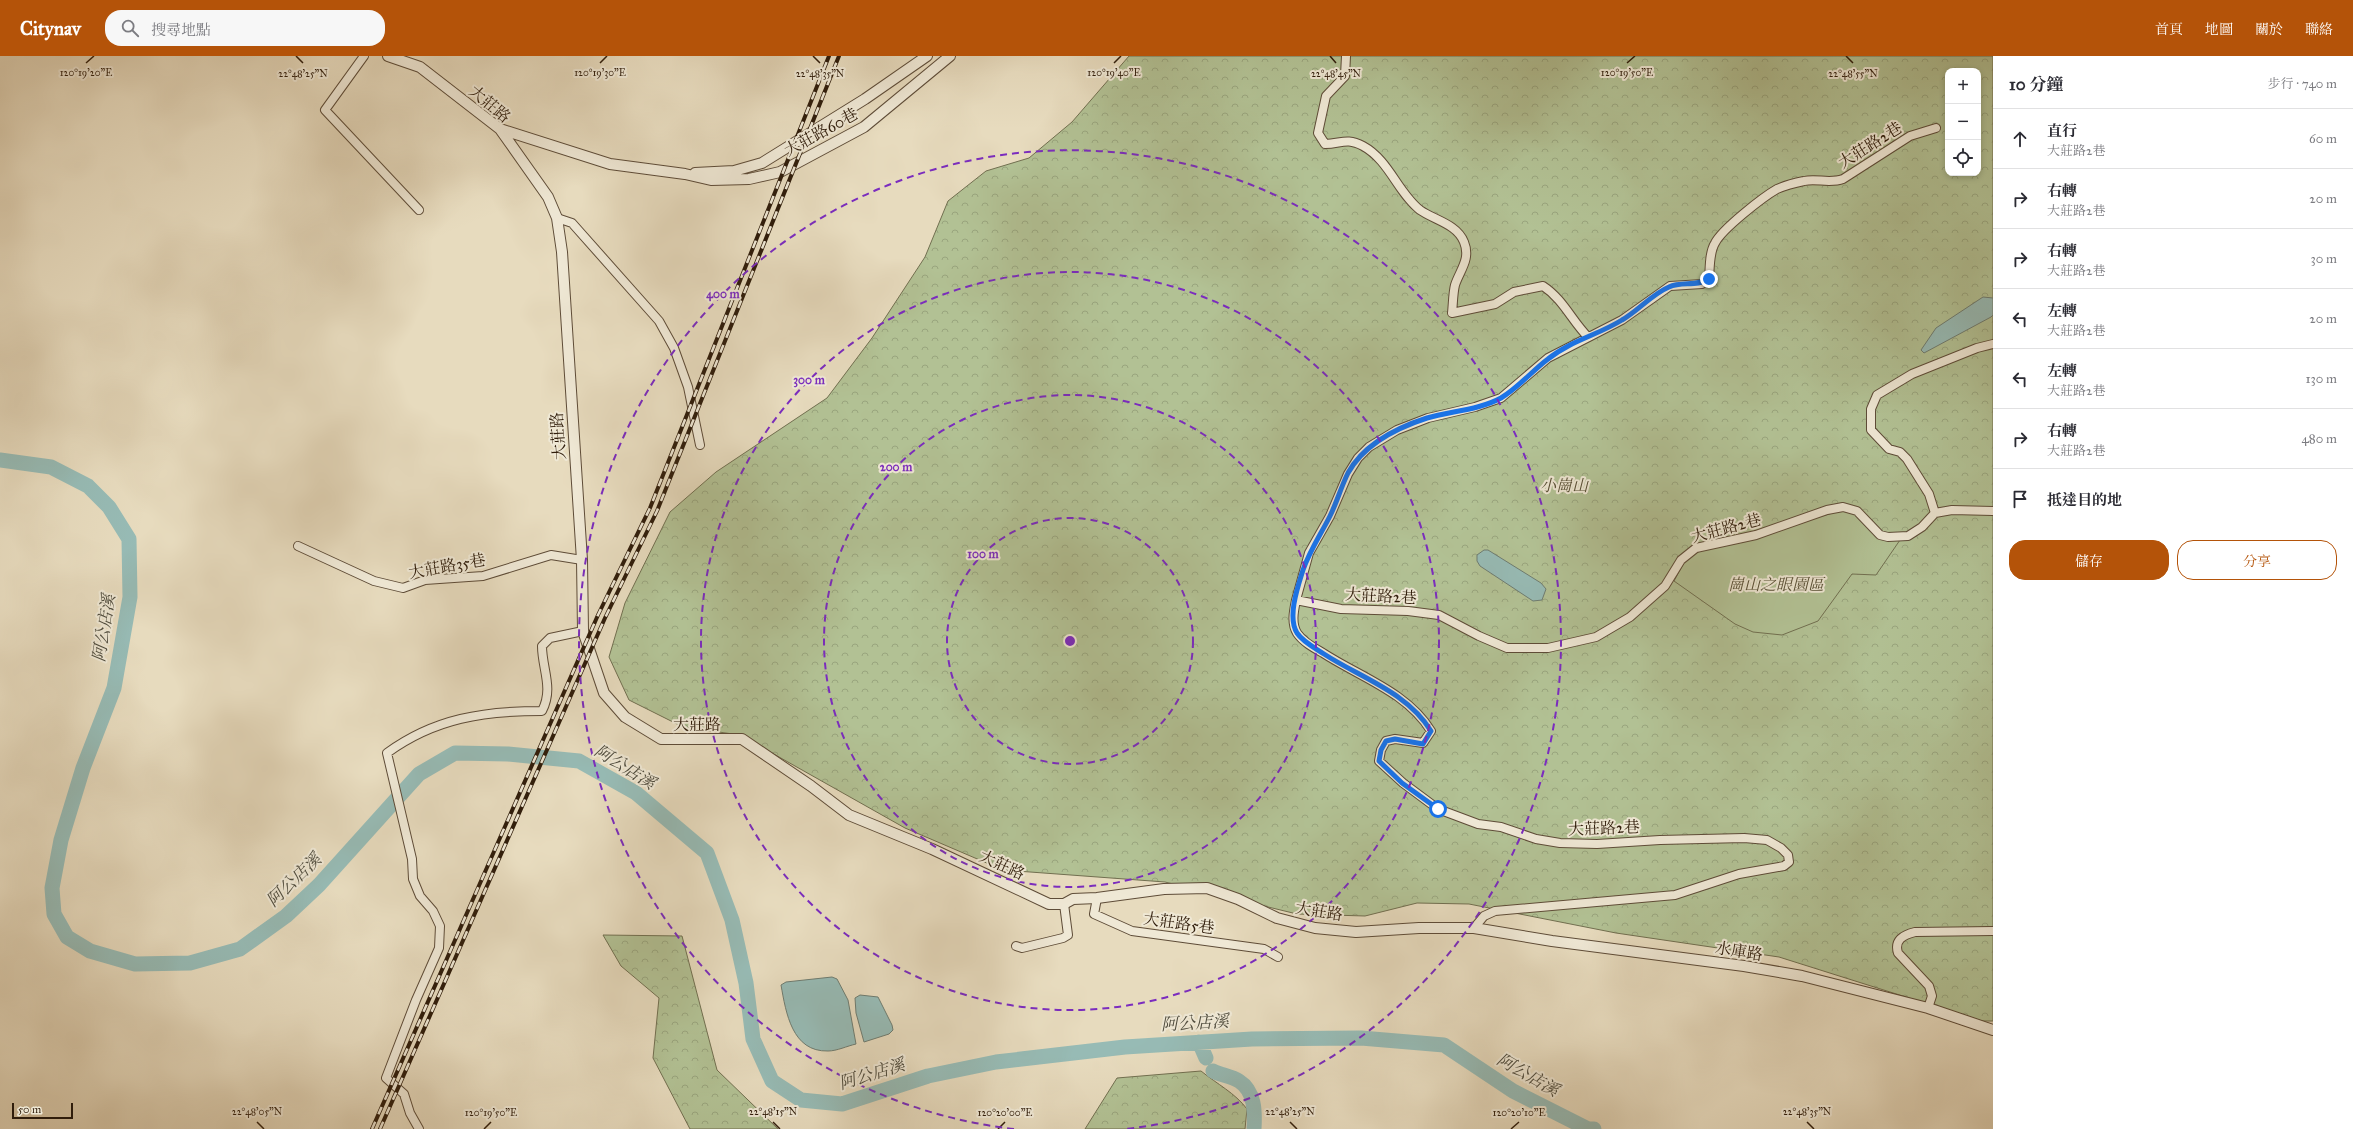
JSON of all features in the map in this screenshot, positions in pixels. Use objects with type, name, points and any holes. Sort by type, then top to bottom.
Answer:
[{"type":"street","points":[[364,56],[325,110],[419,210]]},
{"type":"street","name":"大莊路","points":[[388,56],[420,67],[500,129],[548,197],[557,218],[562,252],[582,560],[583,631],[604,693],[625,717],[661,739],[742,739],[811,786],[849,815],[932,849],[1049,904],[1064,904],[1073,898],[1096,898],[1164,889],[1207,888],[1238,899],[1277,918],[1315,928],[1356,932],[1419,928],[1474,928]]},
{"type":"street","name":"大莊路60巷","points":[[685,174],[734,171],[762,163],[865,100],[928,56]]},
{"type":"street","name":"大莊路60巷","points":[[500,129],[610,164],[685,174],[711,180],[749,179],[780,172],[864,127],[950,56]]},
{"type":"street","points":[[1346,56],[1347,67],[1345,76],[1326,96],[1318,133],[1325,144],[1346,140],[1364,147],[1384,165],[1408,199],[1421,210],[1457,232],[1464,242],[1466,257],[1463,270],[1455,286],[1452,313],[1495,304],[1514,292],[1543,286],[1555,294],[1577,326],[1588,337]]},
{"type":"street","name":"大莊路2巷","points":[[1474,928],[1484,916],[1495,911],[1675,895],[1739,874],[1784,866],[1789,862],[1788,855],[1781,848],[1768,840],[1744,838],[1660,840],[1597,844],[1560,843],[1536,839],[1501,827],[1478,824],[1438,809],[1402,783],[1379,761],[1381,750],[1386,741],[1395,739],[1423,744],[1431,731],[1427,724],[1397,696],[1380,684],[1335,661],[1306,642],[1296,632],[1293,619],[1296,600],[1309,552],[1330,516],[1348,474],[1358,458],[1369,447],[1397,430],[1428,418],[1474,407],[1501,398],[1548,358],[1622,320],[1670,286],[1702,284],[1709,279],[1715,243],[1723,232],[1766,195],[1788,184],[1803,181],[1832,183],[1843,180],[1910,136],[1936,128]]},
{"type":"street","points":[[557,218],[572,223],[659,321],[674,348],[688,387],[700,445]]},
{"type":"street","points":[[1993,344],[1977,348],[1912,374],[1877,395],[1871,410],[1871,430],[1889,449],[1900,452],[1907,459],[1929,494],[1935,513],[1952,510],[1993,510]]},
{"type":"street","name":"大莊路2巷","points":[[1296,600],[1341,609],[1408,611],[1439,615],[1479,636],[1508,648],[1548,648],[1596,637],[1630,617],[1665,586],[1681,560],[1696,548],[1756,535],[1827,510],[1844,507],[1857,511],[1880,535],[1888,537],[1908,536],[1922,527],[1935,513]]},
{"type":"street","name":"大莊路35巷","points":[[298,546],[374,581],[403,588],[425,580],[483,576],[551,555],[582,560]]},
{"type":"street","points":[[419,1129],[410,1113],[404,1094],[386,1078],[416,1000],[439,948],[440,926],[433,911],[420,896],[413,879],[412,859],[389,769],[387,753],[402,742],[433,727],[469,716],[508,711],[542,711],[546,703],[548,684],[542,646],[550,638],[583,631]]},
{"type":"street","name":"大莊路5巷","points":[[1096,898],[1094,914],[1132,931],[1264,949],[1278,957]]},
{"type":"street","points":[[1016,946],[1022,948],[1063,938],[1068,935],[1064,904]]},
{"type":"street","name":"水庫路","points":[[1474,928],[1552,941],[1744,966],[1802,976],[1928,1008],[1993,1030]]},
{"type":"street","points":[[1928,1008],[1932,996],[1928,986],[1898,953],[1896,947],[1897,941],[1905,935],[1915,932],[1993,931]]},
{"type":"green space","name":"小崗山","points":[[1129,56],[1993,56],[1993,1021],[1982,1021],[1779,957],[1616,933],[1469,904],[1417,903],[1365,916],[1297,914],[1165,882],[1003,870],[905,828],[740,735],[683,727],[629,700],[609,657],[625,603],[670,512],[716,472],[827,398],[872,338],[925,257],[948,201],[986,171],[1029,158],[1072,122]]},
{"type":"green space","name":"崗山之眼園區","points":[[1843,510],[1853,512],[1874,533],[1900,540],[1876,575],[1852,574],[1818,621],[1782,635],[1753,632],[1735,624],[1674,581],[1686,559],[1700,551]]},
{"type":"green space","points":[[603,935],[682,936],[717,1070],[778,1129],[690,1129],[653,1058],[659,998],[621,966]]},
{"type":"green space","points":[[1201,1071],[1231,1093],[1247,1109],[1245,1129],[1085,1129],[1117,1078]]},
{"type":"water","points":[[1983,297],[1993,298],[1993,315],[1991,317],[1924,353],[1921,350],[1936,328]]},
{"type":"water","points":[[1484,550],[1488,550],[1541,583],[1546,589],[1542,600],[1533,601],[1480,566],[1477,561],[1477,555]]},
{"type":"water","points":[[832,977],[837,979],[848,1000],[856,1044],[831,1051],[816,1050],[806,1045],[793,1029],[785,1007],[781,985],[786,982]]},
{"type":"water","points":[[860,995],[878,997],[892,1025],[893,1030],[889,1034],[864,1042],[856,1013],[855,998]]},
{"type":"waterway","name":"阿公店溪","points":[[0,460],[51,467],[88,486],[109,507],[129,539],[130,597],[114,688],[83,768],[61,840],[52,888],[54,914],[67,937],[90,951],[135,964],[190,963],[240,949],[286,916],[319,885],[419,774],[455,753],[508,754],[579,761],[636,793],[707,853],[732,920],[746,983],[753,1039],[772,1081],[801,1100],[842,1104],[928,1076],[996,1062],[1125,1047],[1252,1039],[1361,1038],[1444,1045],[1513,1091],[1588,1129],[1594,1129]]},
{"type":"waterway","points":[[1199,1042],[1206,1058]]},
{"type":"waterway","points":[[1213,1071],[1239,1081],[1248,1090],[1253,1102],[1254,1129]]},
{"type":"railway","points":[[372,1129],[598,615],[650,508],[829,56]]},
{"type":"railway","points":[[380,1129],[605,618],[657,511],[839,56]]},
{"type":"route","points":[[1438,809],[1402,783],[1379,761],[1381,750],[1386,741],[1395,739],[1423,744],[1431,731],[1427,724],[1397,696],[1380,684],[1335,661],[1306,642],[1296,632],[1293,619],[1299,582],[1309,552],[1330,516],[1348,474],[1358,458],[1369,447],[1397,430],[1428,418],[1474,407],[1501,398],[1548,358],[1574,343],[1622,320],[1670,286],[1702,284],[1709,279]]}]
